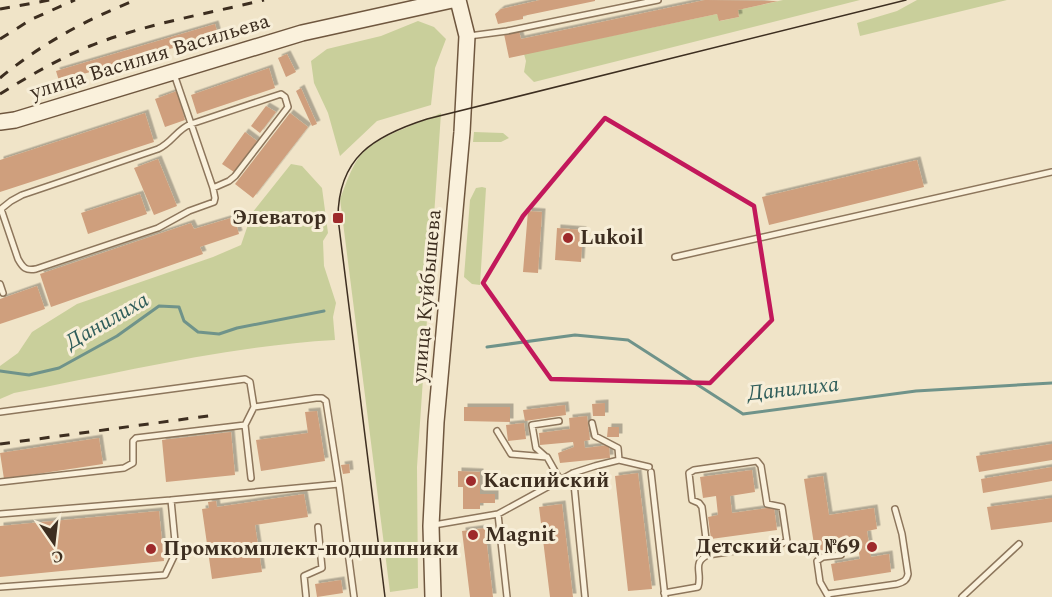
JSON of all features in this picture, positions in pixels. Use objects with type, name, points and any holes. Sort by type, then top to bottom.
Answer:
[{"type":"main road","name":"улица Василия Васильева","points":[[0,122],[15,120],[302,33],[452,0]]},
{"type":"main road","name":"улица Куйбышева","points":[[433,597],[431,526],[436,422],[461,143],[467,36],[458,0]]},
{"type":"lane","points":[[467,36],[507,31],[658,0]]},
{"type":"lane","points":[[173,72],[191,124],[213,188],[214,202],[189,211],[158,228],[28,270],[22,267],[18,259],[1,210],[22,195],[165,146],[183,126],[191,124],[281,94],[284,95],[287,102],[286,109],[235,176],[230,181],[213,188]]},
{"type":"lane","points":[[675,257],[1052,172]]},
{"type":"lane","points":[[0,284],[3,293]]},
{"type":"lane","points":[[0,412],[245,379],[252,387],[254,407],[245,425],[251,477]]},
{"type":"lane","points":[[254,407],[316,398],[326,401],[354,597]]},
{"type":"lane","points":[[559,421],[532,425],[536,448],[547,457],[561,480]]},
{"type":"lane","points":[[592,423],[595,436],[618,448],[619,460]]},
{"type":"lane","points":[[0,482],[124,468],[133,463],[133,441],[136,438],[245,425]]},
{"type":"lane","points":[[497,431],[511,454],[547,457]]},
{"type":"lane","points":[[431,526],[498,514],[573,473],[619,460],[650,470],[665,595],[698,587],[700,584],[698,564],[701,558],[786,543],[782,507],[767,504],[761,466],[757,461],[694,470],[689,473],[692,500],[702,507],[708,555]]},
{"type":"lane","points":[[573,473],[585,597]]},
{"type":"lane","points":[[0,514],[171,501],[339,484]]},
{"type":"lane","points":[[0,587],[165,575],[176,552],[171,501]]},
{"type":"lane","points":[[841,555],[823,557],[818,561],[820,582],[828,596],[903,582],[908,574],[902,534],[895,509]]},
{"type":"lane","points":[[498,514],[507,597]]},
{"type":"lane","points":[[301,597],[306,597],[304,576],[320,571],[322,568],[318,527]]},
{"type":"lane","points":[[962,597],[1019,544]]},
{"type":"highlighted area","points":[[605,118],[754,206],[772,320],[710,383],[551,379],[483,283],[523,216]]},
{"type":"green space","points":[[783,0],[860,0],[534,82],[524,72],[526,61],[524,54],[717,14],[720,21],[739,17],[738,10]]},
{"type":"green space","points":[[917,0],[1007,0],[860,36],[857,23],[897,11]]},
{"type":"green space","points":[[418,21],[434,27],[446,39],[435,68],[431,105],[377,121],[340,156],[328,113],[314,83],[311,61],[327,49],[381,36]]},
{"type":"green space","points":[[441,113],[417,467],[418,588],[390,592],[340,199],[354,165],[367,149],[392,134]]},
{"type":"green space","points":[[474,132],[503,133],[509,138],[501,142],[473,142]]},
{"type":"green space","points":[[291,164],[302,166],[322,188],[328,233],[323,241],[324,266],[336,303],[333,317],[335,340],[214,354],[14,393],[0,399],[0,366],[18,353],[32,332],[77,304],[213,257],[241,245],[252,213]]},
{"type":"green space","points":[[476,188],[486,188],[480,285],[472,284],[464,277],[470,200]]},
{"type":"building","points":[[540,0],[595,1],[523,16],[523,19],[498,24],[495,14],[501,9]]},
{"type":"building","points":[[705,0],[778,1],[738,10],[739,17],[719,21],[717,14],[509,58],[504,34],[519,31],[521,39]]},
{"type":"building","points":[[215,24],[218,35],[59,81],[56,71]]},
{"type":"building","points":[[287,54],[296,72],[286,77],[278,58]]},
{"type":"building","points":[[269,68],[275,88],[197,114],[191,95]]},
{"type":"building","points":[[301,88],[317,124],[312,126],[296,91]]},
{"type":"building","points":[[177,91],[185,120],[165,127],[155,99]]},
{"type":"building","points":[[266,106],[276,112],[260,133],[251,126]]},
{"type":"building","points":[[145,113],[154,142],[0,192],[0,160]]},
{"type":"building","points":[[290,113],[308,127],[253,198],[235,184]]},
{"type":"building","points":[[245,132],[257,141],[234,172],[222,164]]},
{"type":"building","points":[[158,159],[177,206],[154,215],[134,168]]},
{"type":"building","points":[[917,160],[924,187],[769,225],[762,197]]},
{"type":"building","points":[[140,194],[147,214],[88,234],[81,213]]},
{"type":"building","points":[[528,211],[542,212],[538,273],[523,272]]},
{"type":"building","points":[[234,217],[239,234],[200,247],[203,254],[51,307],[40,274],[191,223],[194,229]]},
{"type":"building","points":[[557,228],[583,230],[581,262],[555,260]]},
{"type":"building","points":[[37,286],[45,309],[0,324],[0,299]]},
{"type":"building","points":[[605,403],[605,416],[593,416],[592,404]]},
{"type":"building","points":[[565,405],[566,415],[525,421],[523,410]]},
{"type":"building","points":[[464,407],[510,407],[510,422],[464,421]]},
{"type":"building","points":[[317,411],[325,461],[261,471],[256,440],[308,433],[305,412]]},
{"type":"building","points":[[587,416],[590,440],[584,441],[585,448],[609,445],[610,458],[560,463],[558,453],[574,447],[573,442],[540,445],[539,433],[570,429],[569,418]]},
{"type":"building","points":[[524,423],[526,439],[508,441],[506,425]]},
{"type":"building","points":[[608,427],[619,427],[619,437],[607,437]]},
{"type":"building","points":[[231,432],[235,475],[166,482],[162,440]]},
{"type":"building","points":[[99,438],[103,464],[4,479],[0,453]]},
{"type":"building","points":[[1052,444],[1052,460],[979,472],[976,456]]},
{"type":"building","points":[[349,464],[350,473],[343,474],[341,465]]},
{"type":"building","points":[[1052,467],[1052,481],[983,493],[981,479]]},
{"type":"building","points":[[752,470],[755,492],[730,496],[732,513],[774,507],[777,530],[711,539],[708,517],[718,515],[716,496],[703,498],[700,477]]},
{"type":"building","points":[[458,471],[480,472],[480,494],[495,494],[495,503],[480,503],[480,509],[463,509],[463,487],[458,487]]},
{"type":"building","points":[[638,473],[652,589],[628,591],[615,476]]},
{"type":"building","points":[[823,476],[829,515],[874,508],[877,529],[867,531],[871,557],[889,554],[891,572],[834,581],[831,564],[860,559],[856,536],[823,541],[824,550],[815,551],[804,479]]},
{"type":"building","points":[[304,494],[308,517],[255,525],[262,572],[212,579],[202,509],[209,508],[208,502],[216,501],[217,507]]},
{"type":"building","points":[[1052,498],[1052,522],[991,530],[987,507]]},
{"type":"building","points":[[562,504],[573,597],[550,597],[539,507]]},
{"type":"building","points":[[159,511],[164,561],[0,577],[0,526]]},
{"type":"building","points":[[485,528],[493,597],[470,597],[462,531]]},
{"type":"building","points":[[341,580],[343,593],[317,597],[315,584]]},
{"type":"waterway","name":"Данилиха","points":[[0,371],[29,375],[59,368],[117,336],[159,306],[179,307],[184,321],[198,332],[219,334],[237,328],[324,311]]},
{"type":"waterway","name":"Данилиха","points":[[487,347],[575,335],[628,340],[743,414],[916,391],[1052,383]]},
{"type":"tram line","points":[[385,597],[338,218],[344,179],[352,164],[376,142],[391,133],[427,119],[906,0]]},
{"type":"railway","points":[[0,9],[50,0]]},
{"type":"railway","points":[[0,39],[32,19],[75,0]]},
{"type":"railway","points":[[0,78],[65,33],[136,0]]},
{"type":"railway","points":[[0,94],[55,62],[111,38],[154,25],[264,0]]},
{"type":"railway","points":[[0,444],[215,415]]},
{"type":"place","name":"Элеватор","points":[[338,218]]},
{"type":"place","name":"Lukoil","points":[[568,238]]},
{"type":"place","name":"Каспийский","points":[[471,481]]},
{"type":"place","name":"Magnit","points":[[473,535]]},
{"type":"place","name":"Детский сад №69","points":[[872,547]]},
{"type":"place","name":"Промкомплект-подшипники","points":[[151,549]]}]
